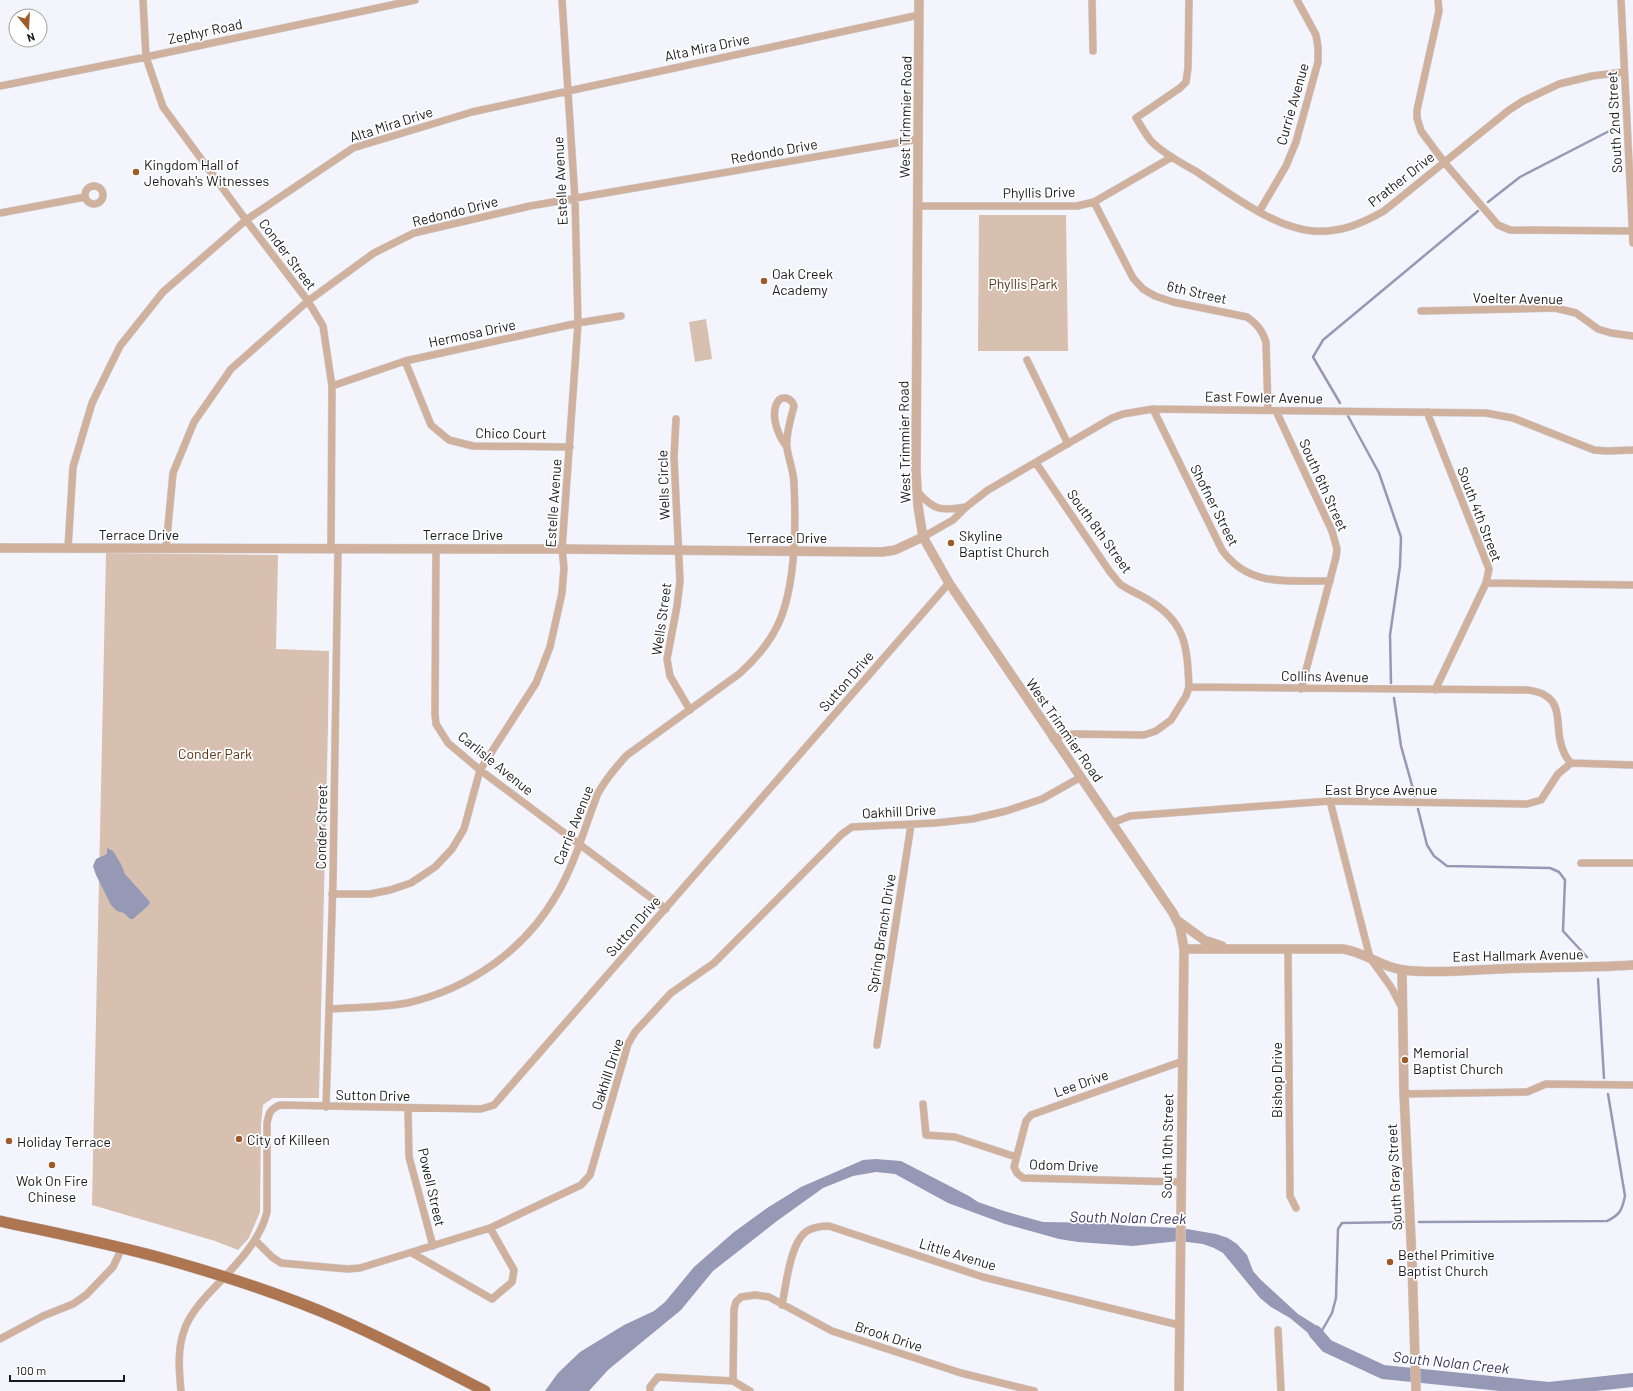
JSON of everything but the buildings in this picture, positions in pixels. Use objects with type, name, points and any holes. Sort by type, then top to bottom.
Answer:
[{"type":"main road","points":[[0,1221],[122,1248],[164,1259],[224,1277],[291,1300],[338,1319],[422,1358],[485,1391]]},
{"type":"street","name":"Conder Street","points":[[144,0],[146,57],[163,107],[308,301],[323,326],[332,386],[335,548],[332,894],[326,1107]]},
{"type":"street","name":"Zephyr Road","points":[[0,86],[146,57],[415,0]]},
{"type":"street","name":"Estelle Avenue","points":[[332,894],[370,894],[390,890],[411,883],[434,867],[452,849],[464,829],[480,770],[536,683],[550,647],[562,593],[564,568],[562,548],[578,323],[575,199],[562,0]]},
{"type":"street","name":"West Trimmier Road","points":[[919,0],[916,471],[917,492],[924,537],[949,583],[1053,739],[1081,777],[1177,919],[1182,935],[1184,949]]},
{"type":"street","points":[[1092,0],[1093,51]]},
{"type":"street","name":"Prather Drive","points":[[1189,0],[1188,68],[1186,82],[1180,88],[1136,118],[1152,142],[1172,157],[1259,212],[1292,227],[1312,231],[1338,231],[1350,228],[1384,211],[1509,110],[1544,90],[1559,84],[1587,77],[1624,72]]},
{"type":"street","name":"Currie Avenue","points":[[1259,212],[1286,166],[1296,142],[1318,62],[1316,35],[1297,0]]},
{"type":"street","points":[[1438,0],[1439,11],[1417,110],[1417,118],[1421,131],[1444,162],[1498,225],[1504,228],[1510,230],[1633,231]]},
{"type":"street","name":"South 2nd Street","points":[[1621,0],[1633,243]]},
{"type":"street","name":"Alta Mira Drive","points":[[68,548],[73,467],[92,403],[120,346],[163,292],[246,220],[353,148],[472,112],[919,15]]},
{"type":"street","name":"Redondo Drive","points":[[166,548],[173,473],[194,422],[231,369],[308,301],[374,253],[414,233],[530,206],[919,140]]},
{"type":"street","name":"Phyllis Drive","points":[[918,206],[1077,206],[1094,202],[1172,157]]},
{"type":"street","points":[[0,213],[85,197]]},
{"type":"street","name":"6th Street","points":[[1094,202],[1133,278],[1143,289],[1155,296],[1173,302],[1247,317],[1256,324],[1262,332],[1266,342],[1268,410]]},
{"type":"street","name":"Voelter Avenue","points":[[1421,311],[1556,308],[1576,313],[1598,329],[1625,336],[1633,336]]},
{"type":"street","name":"Hermosa Drive","points":[[332,386],[405,361],[578,323],[620,316]]},
{"type":"street","points":[[1027,360],[1068,444]]},
{"type":"street","name":"Chico Court","points":[[405,361],[431,425],[449,440],[473,446],[570,447]]},
{"type":"street","points":[[783,398],[788,398],[792,401],[794,406],[787,447],[781,440],[775,416],[776,404],[783,398]]},
{"type":"street","name":"East Fowler Avenue","points":[[924,537],[953,520],[966,506],[988,490],[1112,418],[1123,414],[1153,409],[1486,413],[1513,418],[1594,450],[1607,452],[1633,450]]},
{"type":"street","name":"Shofner Street","points":[[1153,409],[1222,550],[1230,561],[1246,572],[1263,579],[1330,581]]},
{"type":"street","name":"South 6th Street","points":[[1276,411],[1336,541],[1336,557],[1302,689]]},
{"type":"street","name":"South 4th Street","points":[[1427,412],[1489,569],[1486,583],[1435,690]]},
{"type":"street","name":"Wells Circle","points":[[676,419],[674,457],[680,551]]},
{"type":"street","name":"Carrie Avenue","points":[[329,1009],[406,1003],[435,995],[463,983],[504,958],[521,942],[549,908],[566,876],[598,793],[604,782],[627,755],[739,674],[752,662],[763,647],[781,616],[786,600],[793,552],[794,482],[787,447]]},
{"type":"street","name":"South 8th Street","points":[[1036,463],[1110,572],[1121,584],[1160,606],[1175,621],[1180,630],[1186,649],[1189,687]]},
{"type":"street","points":[[917,492],[929,504],[937,508],[946,510],[966,506]]},
{"type":"street","name":"Terrace Drive","points":[[0,548],[562,548],[680,551],[882,552],[895,550],[924,537]]},
{"type":"street","name":"Carlisle Avenue","points":[[436,548],[435,714],[436,724],[448,743],[480,770],[666,909]]},
{"type":"street","name":"Wells Street","points":[[680,551],[680,581],[677,606],[667,659],[668,669],[674,684],[690,710]]},
{"type":"street","name":"Sutton Drive","points":[[255,1240],[264,1225],[267,1212],[267,1123],[272,1108],[280,1105],[481,1109],[494,1105],[949,583]]},
{"type":"street","points":[[1486,583],[1633,584]]},
{"type":"street","points":[[1053,739],[1064,735],[1075,734],[1144,735],[1156,731],[1171,720],[1186,696],[1189,687]]},
{"type":"street","name":"Collins Avenue","points":[[1189,687],[1528,690],[1546,695],[1552,700],[1556,707],[1560,743],[1566,758],[1571,763]]},
{"type":"street","points":[[1571,763],[1633,765]]},
{"type":"street","name":"East Bryce Avenue","points":[[1112,823],[1130,816],[1330,801],[1527,804],[1541,800],[1558,774],[1571,763]]},
{"type":"street","name":"Oakhill Drive","points":[[255,1240],[272,1257],[281,1263],[340,1269],[360,1268],[490,1228],[581,1185],[590,1175],[628,1044],[635,1032],[671,993],[714,963],[842,834],[852,827],[911,825],[972,819],[1006,811],[1042,799],[1081,777]]},
{"type":"street","name":"South Gray Street","points":[[1330,801],[1370,958],[1391,987],[1403,1009]]},
{"type":"street","name":"Spring Branch Drive","points":[[877,1044],[911,825]]},
{"type":"street","points":[[1581,863],[1633,863]]},
{"type":"street","points":[[1177,919],[1204,940],[1235,949]]},
{"type":"street","name":"East Hallmark Avenue","points":[[1184,949],[1343,949],[1353,950],[1392,968],[1402,970],[1593,968],[1633,965]]},
{"type":"street","name":"South 10th Street","points":[[1179,1391],[1184,949]]},
{"type":"street","name":"Bishop Drive","points":[[1288,949],[1290,1196],[1296,1208]]},
{"type":"street","name":"South Gray Street","points":[[1402,970],[1404,1094],[1416,1391]]},
{"type":"street","name":"Lee Drive","points":[[1016,1158],[1026,1121],[1031,1115],[1183,1061]]},
{"type":"street","points":[[1404,1094],[1527,1092],[1546,1084],[1633,1085]]},
{"type":"street","name":"Odom Drive","points":[[923,1104],[926,1135],[955,1137],[1016,1158],[1014,1167],[1017,1173],[1023,1178],[1181,1182]]},
{"type":"street","name":"Powell Street","points":[[408,1108],[409,1157],[434,1246]]},
{"type":"street","name":"Little Avenue","points":[[782,1305],[792,1257],[799,1240],[806,1231],[817,1227],[828,1226],[983,1277],[1180,1325]]},
{"type":"street","points":[[412,1253],[492,1299],[512,1282],[514,1270],[490,1228]]},
{"type":"street","points":[[181,1391],[179,1355],[185,1327],[192,1314],[204,1299],[255,1240]]},
{"type":"street","points":[[0,1339],[43,1316],[73,1304],[86,1295],[112,1267],[122,1248]]},
{"type":"street","name":"Brook Drive","points":[[733,1381],[734,1309],[736,1302],[741,1297],[755,1295],[769,1297],[832,1331],[1011,1388],[1034,1391]]},
{"type":"street","points":[[1278,1330],[1281,1391]]},
{"type":"street","points":[[650,1391],[650,1387],[658,1377],[733,1381],[750,1391]]},
{"type":"green space","name":"Phyllis Park","points":[[979,215],[1066,215],[1068,351],[978,351]]},
{"type":"green space","points":[[706,319],[712,359],[695,362],[689,322]]},
{"type":"green space","name":"Conder Park","points":[[106,553],[278,555],[276,649],[329,651],[319,1098],[273,1098],[263,1105],[261,1125],[260,1212],[249,1238],[238,1250],[215,1241],[92,1205]]},
{"type":"water","points":[[107,848],[113,851],[125,874],[150,902],[148,906],[133,919],[130,919],[124,913],[117,911],[111,905],[96,875],[93,866],[96,859],[107,854]]},
{"type":"water","points":[[876,1159],[901,1161],[978,1202],[1043,1222],[1103,1223],[1130,1226],[1181,1228],[1216,1234],[1228,1238],[1237,1244],[1247,1255],[1253,1271],[1261,1280],[1298,1314],[1314,1324],[1325,1335],[1327,1346],[1320,1343],[1290,1318],[1271,1307],[1260,1298],[1223,1253],[1214,1248],[1203,1244],[1179,1241],[1133,1246],[1059,1239],[1005,1224],[948,1203],[895,1174],[876,1172],[853,1176],[823,1188],[777,1221],[713,1271],[681,1310],[608,1370],[589,1391],[545,1391],[558,1373],[580,1352],[624,1325],[654,1311],[665,1302],[694,1267],[734,1232],[767,1208],[801,1187],[863,1160]]},
{"type":"waterway","points":[[1488,202],[1520,177],[1619,126]]},
{"type":"waterway","points":[[1340,403],[1313,357],[1323,340],[1478,211]]},
{"type":"waterway","points":[[1348,416],[1379,473],[1401,537],[1400,566],[1390,635],[1391,683]]},
{"type":"waterway","points":[[1394,698],[1401,746],[1415,796]]},
{"type":"waterway","points":[[1418,809],[1427,845],[1434,856],[1447,866],[1550,868],[1559,872],[1565,880],[1563,931],[1587,957]]},
{"type":"waterway","points":[[1598,979],[1604,1078]]},
{"type":"waterway","points":[[1419,1222],[1607,1221],[1615,1217],[1623,1205],[1625,1196],[1608,1094]]},
{"type":"waterway","points":[[1320,1334],[1332,1313],[1336,1298],[1338,1229],[1342,1223],[1403,1222]]},
{"type":"waterway","name":"South Nolan Creek","points":[[1315,1332],[1327,1346],[1383,1372],[1549,1389],[1633,1380]]},
{"type":"place","name":"Kingdom Hall of Jehovah's Witnesses","points":[[136,172]]},
{"type":"place","name":"Oak Creek Academy","points":[[764,281]]},
{"type":"place","name":"Skyline Baptist Church","points":[[951,543]]},
{"type":"place","name":"Memorial Baptist Church","points":[[1405,1060]]},
{"type":"place","name":"City of Killeen","points":[[239,1139]]},
{"type":"place","name":"Holiday Terrace","points":[[9,1141]]},
{"type":"place","name":"Wok On Fire Chinese","points":[[52,1165]]},
{"type":"place","name":"Bethel Primitive Baptist Church","points":[[1390,1262]]}]
